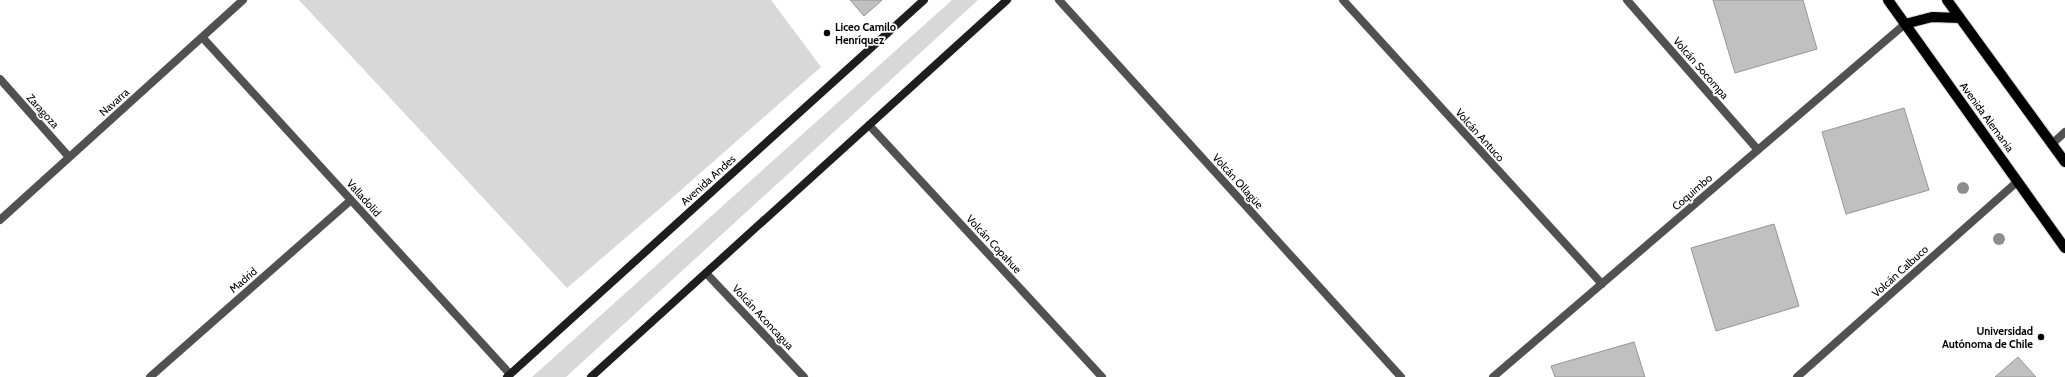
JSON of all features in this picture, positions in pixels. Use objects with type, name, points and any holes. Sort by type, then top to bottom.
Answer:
[{"type":"main road","name":"Avenida Andes","points":[[508,376],[924,0]]},
{"type":"main road","points":[[591,377],[1007,0]]},
{"type":"main road","name":"Avenida Alemania","points":[[1888,0],[2065,248]]},
{"type":"main road","points":[[1947,0],[2065,162]]},
{"type":"main road","points":[[1905,24],[1932,17],[1960,18]]},
{"type":"street","name":"Navarra","points":[[0,220],[243,0]]},
{"type":"street","name":"Volcán Ollagüe","points":[[1059,0],[1401,377]]},
{"type":"street","name":"Volcán Antuco","points":[[1343,0],[1602,284]]},
{"type":"street","name":"Volcán Socompa","points":[[1627,0],[1758,150]]},
{"type":"street","name":"Coquimbo","points":[[1493,377],[1905,24]]},
{"type":"street","name":"Valladolid","points":[[202,37],[351,200],[508,376]]},
{"type":"street","name":"Zaragoza","points":[[0,79],[69,157]]},
{"type":"street","name":"Volcán Copahue","points":[[869,125],[1102,377]]},
{"type":"street","points":[[2052,144],[2065,132]]},
{"type":"street","name":"Volcán Calbuco","points":[[1797,377],[2018,181]]},
{"type":"street","name":"Madrid","points":[[150,377],[351,200]]},
{"type":"street","name":"Volcán Aconcagua","points":[[706,273],[804,377]]},
{"type":"shaded area","points":[[299,0],[771,0],[821,67],[567,288]]},
{"type":"shaded area","points":[[952,0],[978,0],[566,377],[532,377]]},
{"type":"building","points":[[850,0],[882,0],[864,16]]},
{"type":"building","points":[[1713,0],[1803,0],[1817,49],[1735,73]]},
{"type":"building","points":[[1904,108],[1929,190],[1846,214],[1822,132]]},
{"type":"building","points":[[1774,224],[1799,306],[1716,331],[1691,248]]},
{"type":"building","points":[[1634,342],[1645,377],[1555,377],[1551,366]]},
{"type":"building","points":[[2018,357],[2036,377],[1995,377]]},
{"type":"place","name":"Liceo Camilo Henríquez","points":[[827,33]]},
{"type":"place","name":"Universidad Autónoma de Chile","points":[[2041,337]]}]
